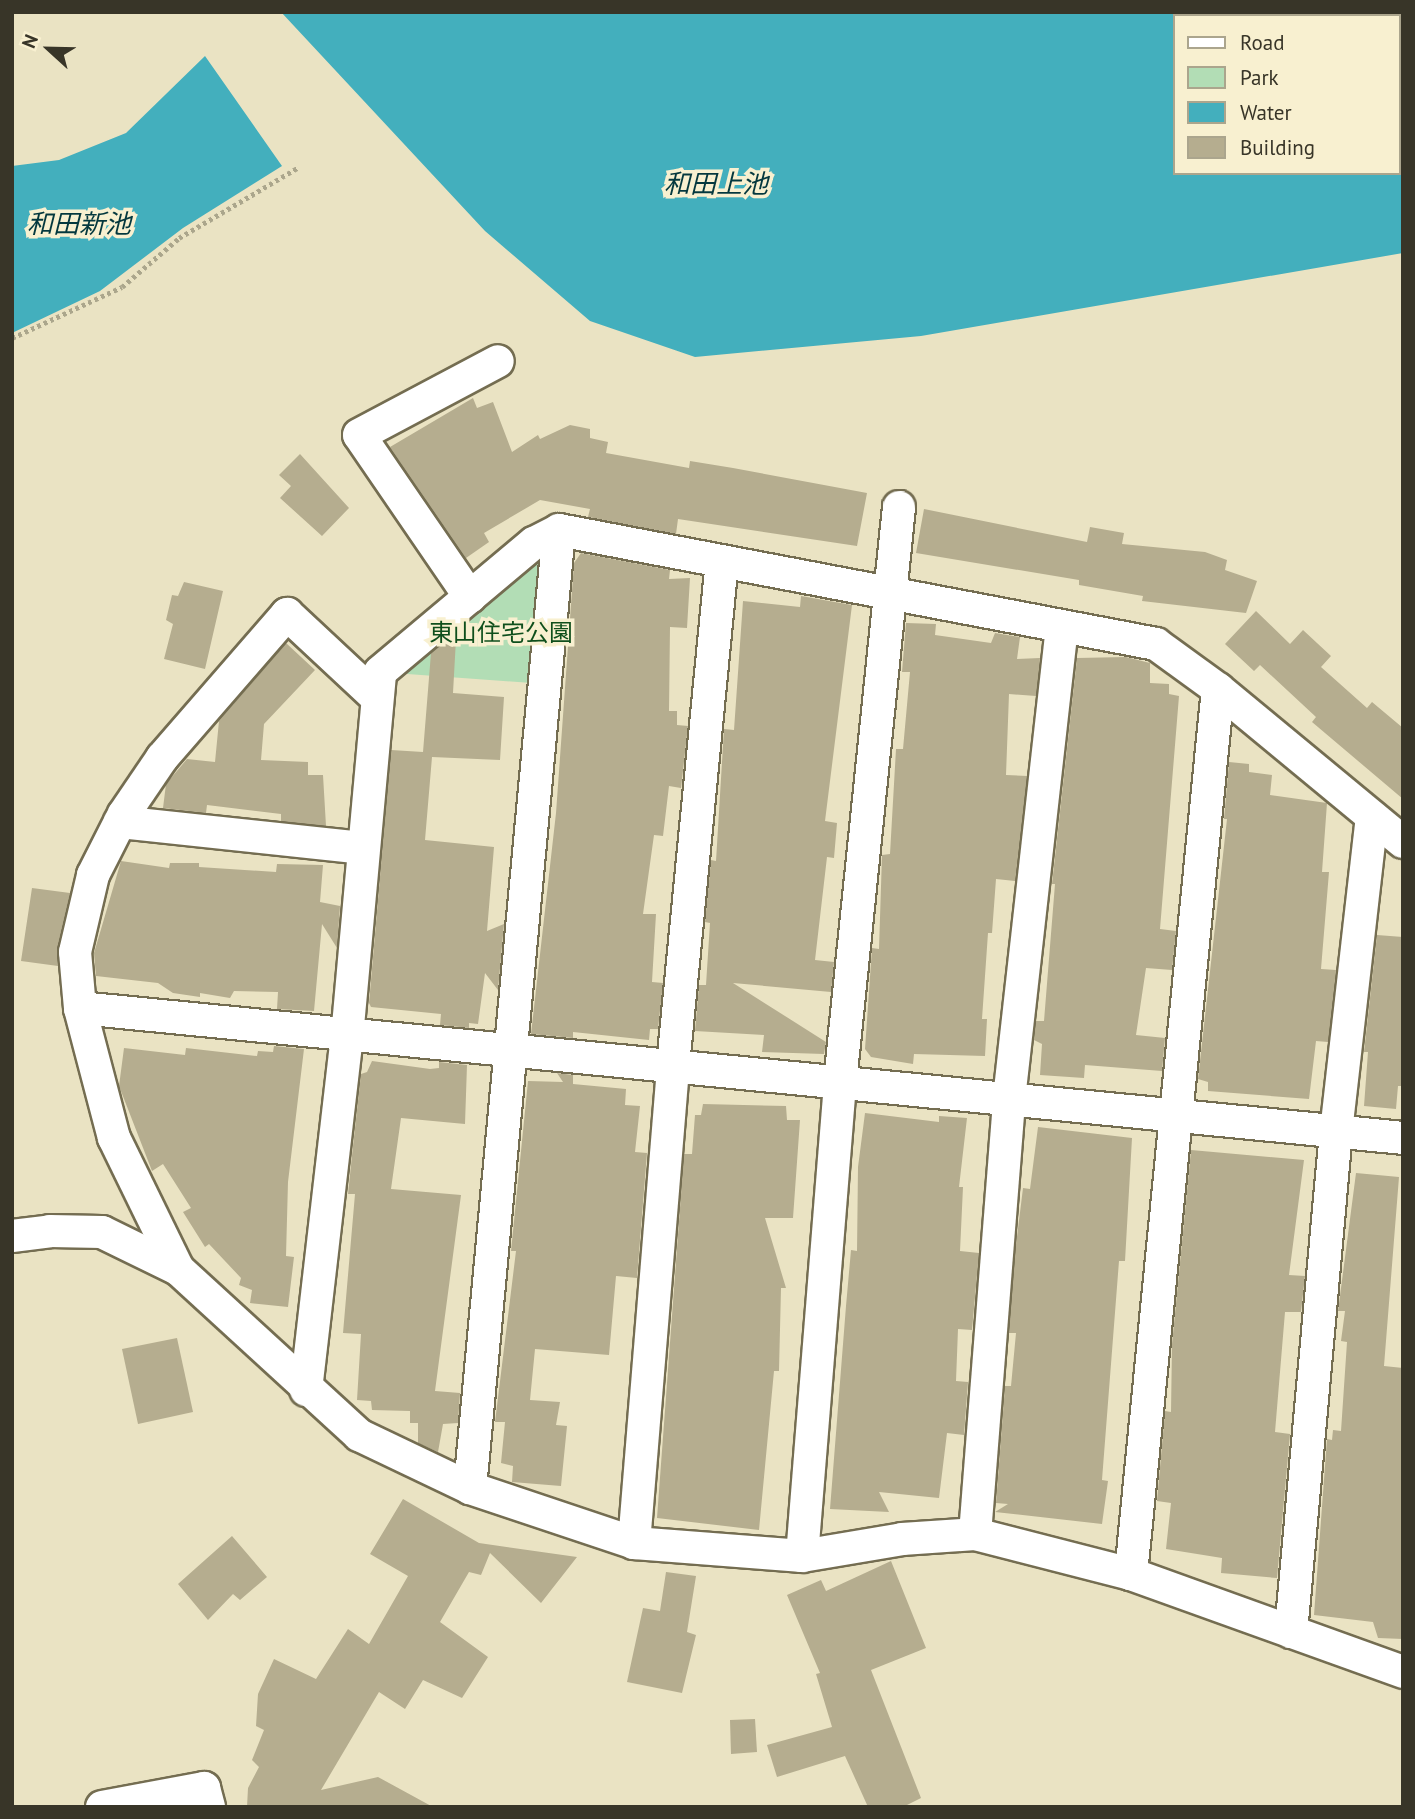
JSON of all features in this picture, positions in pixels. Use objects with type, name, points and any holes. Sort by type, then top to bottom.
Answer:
[{"type":"street","points":[[470,597],[359,435],[498,361]]},
{"type":"street","points":[[802,1556],[840,1082],[899,507]]},
{"type":"street","points":[[470,1488],[559,530]]},
{"type":"street","points":[[306,1390],[348,1037],[380,672],[534,543],[559,530],[889,590],[1156,644],[1217,689],[1403,842]]},
{"type":"street","points":[[634,1543],[673,1065],[722,561]]},
{"type":"street","points":[[178,1269],[114,1138],[80,1008],[75,952],[93,875],[120,822],[162,758],[287,614],[376,697]]},
{"type":"street","points":[[975,1534],[1009,1099],[1062,627]]},
{"type":"street","points":[[1131,1574],[1217,689]]},
{"type":"street","points":[[1291,1632],[1336,1132],[1372,817]]},
{"type":"street","points":[[120,822],[363,848]]},
{"type":"street","points":[[80,1008],[348,1037],[673,1065],[1403,1138]]},
{"type":"street","points":[[12,1236],[102,1232],[178,1269],[306,1390],[359,1435],[470,1488],[634,1543],[802,1556],[902,1539],[975,1534],[1131,1574],[1403,1672]]},
{"type":"street","points":[[102,1807],[204,1788],[209,1807]]},
{"type":"path","points":[[12,338],[122,287],[179,238],[299,167]]},
{"type":"green space","name":"東山住宅公園","points":[[559,530],[545,684],[380,672]]},
{"type":"water","name":"和田上池","points":[[281,12],[1403,12],[1403,253],[921,336],[695,357],[590,321],[485,231]]},
{"type":"water","name":"和田新池","points":[[205,56],[282,166],[183,228],[100,291],[12,333],[12,166],[59,160],[126,133]]},
{"type":"building","points":[[473,398],[477,408],[493,402],[512,452],[538,435],[540,439],[570,425],[590,429],[590,438],[608,442],[606,453],[689,468],[690,461],[867,493],[857,546],[678,519],[676,534],[588,517],[590,509],[540,500],[484,533],[489,542],[466,558],[390,447]]},
{"type":"building","points":[[300,454],[349,508],[322,536],[280,498],[291,486],[279,475]]},
{"type":"building","points":[[924,509],[1087,542],[1090,527],[1124,533],[1122,544],[1205,552],[1227,560],[1225,570],[1257,581],[1246,613],[1142,601],[1143,596],[1079,585],[1079,580],[916,553]]},
{"type":"building","points":[[581,553],[670,570],[669,579],[690,578],[687,628],[670,627],[669,711],[677,711],[677,725],[688,726],[681,788],[669,786],[663,836],[654,835],[643,914],[656,914],[652,982],[663,983],[658,1029],[650,1029],[649,1040],[573,1032],[573,1038],[531,1034],[556,813],[574,563]]},
{"type":"building","points":[[184,582],[223,591],[205,669],[164,659],[173,624],[166,620],[172,595],[178,596]]},
{"type":"building","points":[[801,596],[852,605],[825,821],[837,823],[834,858],[827,857],[815,960],[834,962],[831,992],[733,983],[826,1042],[824,1054],[762,1052],[764,1035],[695,1031],[699,985],[706,985],[710,923],[705,922],[711,860],[716,861],[724,729],[734,730],[743,601],[800,607]]},
{"type":"building","points":[[1256,611],[1290,644],[1303,630],[1331,656],[1321,667],[1367,708],[1372,702],[1403,728],[1403,799],[1312,722],[1316,717],[1260,665],[1254,671],[1225,644]]},
{"type":"building","points":[[906,623],[936,624],[935,635],[991,643],[995,633],[1020,637],[1017,659],[1040,658],[1036,696],[1009,694],[1006,775],[1027,776],[1015,881],[996,879],[992,933],[988,933],[982,1019],[987,1019],[985,1056],[914,1054],[913,1064],[871,1057],[865,1049],[872,948],[879,949],[882,855],[890,854],[896,749],[903,749],[910,672],[902,672]]},
{"type":"building","points":[[448,639],[456,639],[453,693],[504,697],[500,760],[432,757],[425,840],[494,847],[487,931],[504,924],[498,990],[485,973],[478,1024],[469,1023],[469,1028],[440,1025],[441,1014],[371,1007],[369,1003],[391,750],[423,752],[431,653]]},
{"type":"building","points":[[286,643],[315,670],[264,724],[261,760],[308,762],[308,775],[323,775],[326,826],[281,821],[281,814],[207,805],[206,813],[163,808],[166,784],[187,759],[215,762],[219,721]]},
{"type":"building","points":[[1126,657],[1150,663],[1150,683],[1169,684],[1169,694],[1179,696],[1160,929],[1176,931],[1172,970],[1146,968],[1136,1035],[1165,1038],[1162,1071],[1085,1065],[1084,1078],[1040,1075],[1042,1044],[1034,1040],[1036,1021],[1044,1021],[1055,884],[1052,884],[1077,658]]},
{"type":"building","points":[[1229,762],[1249,764],[1249,772],[1272,775],[1270,795],[1327,803],[1322,872],[1329,872],[1321,969],[1336,970],[1328,1042],[1316,1041],[1309,1099],[1208,1091],[1208,1082],[1198,1079],[1227,819],[1224,819]]},
{"type":"building","points":[[121,861],[169,868],[170,863],[199,863],[199,867],[276,872],[277,864],[323,865],[320,902],[340,906],[337,948],[322,924],[314,1011],[277,1009],[278,992],[234,991],[230,998],[200,993],[200,997],[173,993],[158,983],[96,976],[94,953]]},
{"type":"building","points":[[32,888],[70,893],[57,948],[58,966],[21,961]]},
{"type":"building","points":[[1377,935],[1403,937],[1403,1086],[1398,1086],[1396,1109],[1364,1106],[1368,1052],[1364,1052]]},
{"type":"building","points":[[274,1046],[304,1049],[288,1182],[286,1256],[294,1257],[288,1307],[250,1303],[252,1290],[239,1285],[241,1278],[209,1244],[205,1247],[183,1212],[191,1208],[163,1164],[152,1171],[119,1086],[124,1048],[185,1055],[186,1048],[257,1056],[258,1051],[273,1052]]},
{"type":"building","points":[[372,1061],[430,1069],[439,1068],[439,1062],[467,1065],[465,1124],[401,1118],[391,1189],[461,1195],[435,1391],[460,1393],[458,1423],[443,1424],[438,1452],[418,1443],[418,1423],[410,1423],[410,1411],[372,1410],[371,1401],[357,1400],[361,1334],[343,1333],[355,1194],[348,1194],[353,1146],[361,1074],[367,1072]]},
{"type":"building","points":[[557,1073],[573,1075],[573,1084],[626,1089],[625,1105],[640,1106],[635,1152],[647,1153],[637,1278],[616,1276],[609,1355],[535,1349],[530,1400],[560,1402],[556,1425],[567,1426],[561,1486],[512,1482],[513,1466],[501,1463],[505,1422],[495,1422],[516,1251],[511,1251],[528,1081],[563,1082]]},
{"type":"building","points":[[703,1104],[786,1106],[787,1120],[800,1120],[793,1218],[765,1218],[786,1288],[781,1288],[779,1371],[774,1371],[759,1530],[657,1518],[684,1154],[692,1154],[695,1115],[701,1115]]},
{"type":"building","points":[[865,1113],[939,1122],[939,1116],[967,1118],[959,1187],[963,1187],[960,1251],[979,1253],[972,1330],[958,1329],[956,1381],[968,1382],[964,1435],[947,1433],[939,1498],[879,1492],[889,1512],[830,1509],[851,1250],[857,1251],[858,1167]]},
{"type":"building","points":[[1038,1127],[1132,1138],[1125,1261],[1119,1261],[1102,1480],[1108,1481],[1102,1524],[995,1512],[1008,1504],[996,1503],[1005,1386],[1011,1386],[1016,1333],[1009,1333],[1015,1253],[1023,1188],[1030,1189]]},
{"type":"building","points":[[1191,1150],[1304,1160],[1289,1275],[1305,1276],[1301,1312],[1285,1312],[1275,1432],[1290,1434],[1277,1578],[1221,1573],[1222,1558],[1166,1549],[1171,1503],[1157,1501],[1165,1411],[1171,1412],[1172,1344]]},
{"type":"building","points":[[1356,1173],[1399,1177],[1384,1366],[1403,1368],[1403,1639],[1378,1638],[1373,1622],[1314,1615],[1327,1439],[1332,1440],[1333,1430],[1341,1431],[1347,1342],[1341,1341],[1345,1311],[1338,1311]]},
{"type":"building","points":[[177,1338],[193,1412],[138,1424],[122,1349]]},
{"type":"building","points":[[403,1499],[479,1543],[577,1557],[541,1603],[490,1553],[481,1575],[469,1572],[440,1622],[488,1657],[462,1698],[423,1680],[405,1709],[379,1692],[321,1790],[378,1777],[433,1807],[247,1807],[248,1788],[259,1767],[252,1760],[264,1730],[256,1726],[258,1694],[274,1659],[316,1679],[348,1629],[369,1644],[408,1576],[370,1554]]},
{"type":"building","points":[[232,1536],[267,1577],[240,1600],[233,1594],[208,1620],[178,1584]]},
{"type":"building","points":[[891,1561],[926,1648],[871,1670],[921,1798],[903,1807],[868,1807],[845,1756],[777,1777],[767,1745],[832,1727],[816,1674],[820,1673],[787,1595],[821,1580],[826,1591]]},
{"type":"building","points":[[666,1572],[696,1576],[687,1632],[696,1635],[682,1693],[627,1682],[643,1608],[660,1611]]},
{"type":"building","points":[[755,1719],[757,1752],[731,1754],[730,1720]]}]
